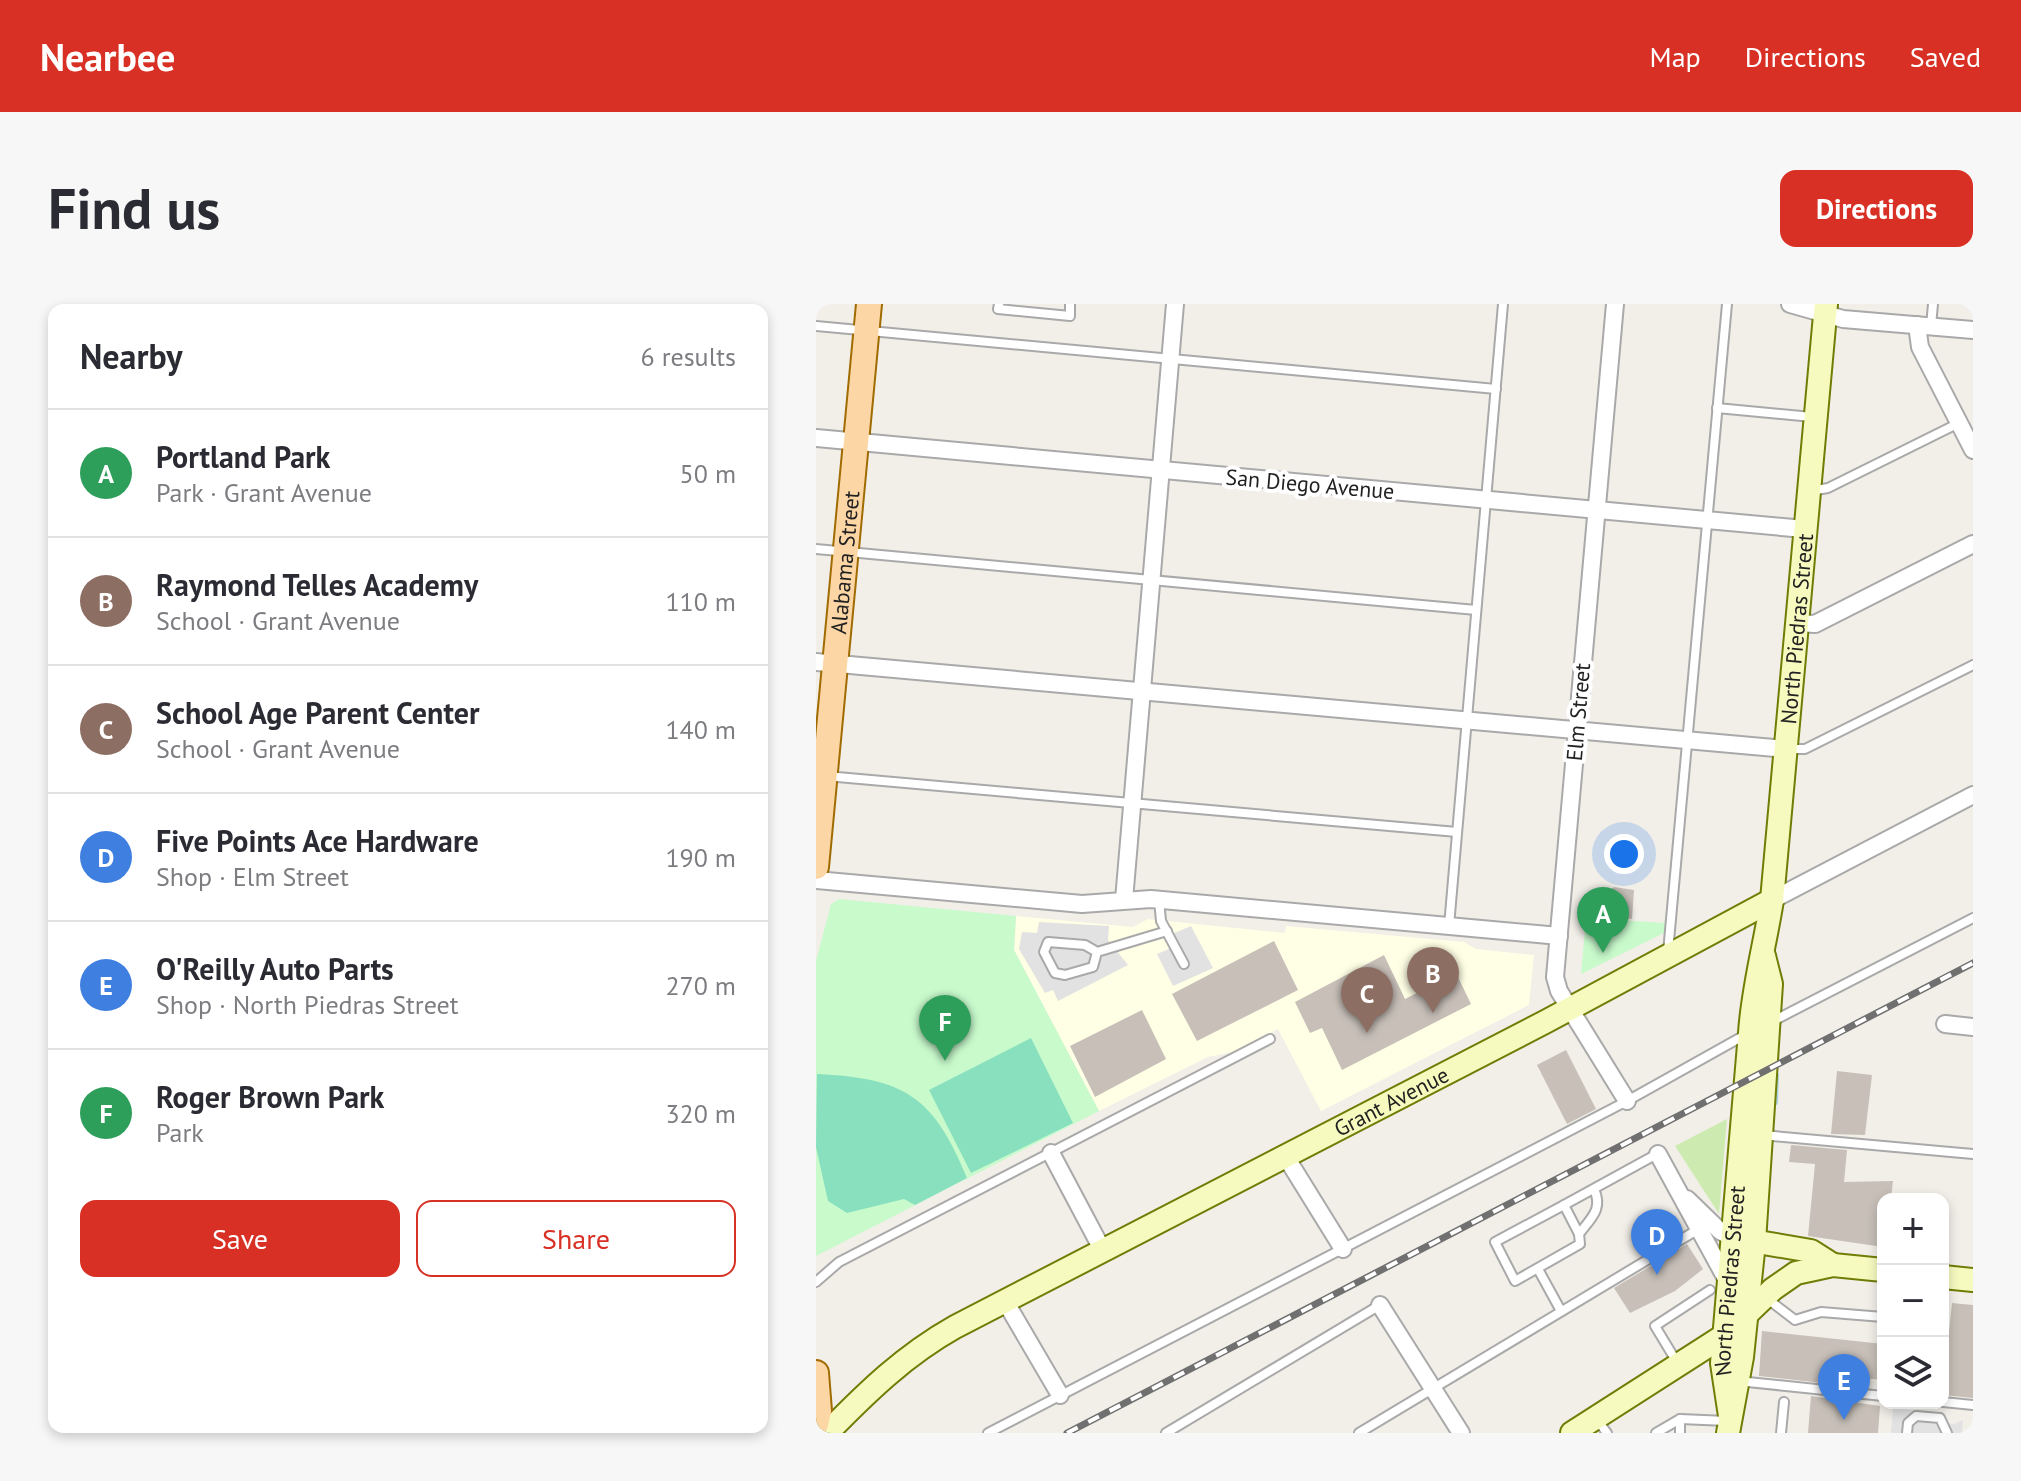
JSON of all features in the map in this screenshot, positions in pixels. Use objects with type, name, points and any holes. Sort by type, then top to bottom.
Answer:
[{"type":"main road","name":"Alabama Street","points":[[816,867],[826,776],[826,663],[846,552],[869,304]]},
{"type":"main road","name":"North Piedras Street","points":[[1729,1423],[1722,1363],[1725,1335],[1720,1287],[1744,1240],[1761,1135],[1754,981],[1764,955],[1772,900],[1826,308]]},
{"type":"main road","name":"Grant Avenue","points":[[827,1433],[910,1355],[1005,1301],[1571,1009],[1772,900]]},
{"type":"main road","name":"North Piedras Street","points":[[1729,1423],[1746,1314],[1744,1240],[1758,1028]]},
{"type":"main road","points":[[1744,1240],[1811,1251],[1833,1265]]},
{"type":"main road","points":[[1572,1433],[1601,1425],[1678,1365],[1725,1335],[1796,1273],[1810,1267],[1833,1265],[1877,1269]]},
{"type":"main road","points":[[1949,1278],[1973,1280]]},
{"type":"main road","points":[[816,1373],[819,1411],[816,1424]]},
{"type":"street","points":[[1124,900],[1175,304]]},
{"type":"street","name":"Elm Street","points":[[1615,304],[1556,985],[1627,1101]]},
{"type":"street","points":[[1790,304],[1826,308],[1843,319],[1973,330]]},
{"type":"street","points":[[1924,325],[1920,347],[1973,450]]},
{"type":"street","name":"San Diego Avenue","points":[[816,438],[1804,529]]},
{"type":"street","points":[[1795,623],[1815,624],[1973,544]]},
{"type":"street","points":[[826,663],[1785,749]]},
{"type":"street","name":"Grant Avenue","points":[[1772,900],[1973,795]]},
{"type":"street","points":[[816,880],[1082,904],[1159,900],[1559,936]]},
{"type":"street","points":[[1945,1024],[1973,1027]]},
{"type":"street","points":[[1051,1153],[1103,1251]]},
{"type":"street","points":[[1658,1154],[1680,1192],[1720,1287]]},
{"type":"street","points":[[1286,1157],[1343,1249]]},
{"type":"street","points":[[1680,1192],[1706,1219],[1744,1240]]},
{"type":"street","points":[[1005,1301],[1060,1395]]},
{"type":"street","points":[[1380,1305],[1461,1433]]},
{"type":"lane","points":[[999,304],[998,309],[1032,308],[1070,316],[1070,304]]},
{"type":"lane","points":[[1449,926],[1503,304]]},
{"type":"lane","points":[[1668,956],[1727,304]]},
{"type":"lane","points":[[1924,325],[1933,304]]},
{"type":"lane","points":[[816,326],[1496,389]]},
{"type":"lane","points":[[1717,408],[1816,418]]},
{"type":"lane","points":[[1809,491],[1828,488],[1959,423]]},
{"type":"lane","points":[[816,549],[1476,610]]},
{"type":"lane","points":[[1785,749],[1805,749],[1973,665]]},
{"type":"lane","points":[[826,776],[1457,832]]},
{"type":"lane","points":[[1159,900],[1161,921],[1184,964]]},
{"type":"lane","points":[[988,1433],[1973,918]]},
{"type":"lane","points":[[1097,952],[1093,967],[1065,975],[1055,973],[1044,952],[1048,942],[1085,945],[1097,952],[1167,931]]},
{"type":"lane","points":[[816,1282],[839,1262],[1270,1039]]},
{"type":"lane","points":[[1761,1135],[1973,1154]]},
{"type":"lane","points":[[1564,1205],[1579,1234],[1580,1244],[1515,1281],[1495,1242],[1658,1154]]},
{"type":"lane","points":[[1579,1234],[1598,1210],[1599,1201],[1594,1189]]},
{"type":"lane","points":[[1359,1433],[1697,1230]]},
{"type":"lane","points":[[1538,1269],[1561,1311]]},
{"type":"lane","points":[[1678,1365],[1655,1326],[1720,1287]]},
{"type":"lane","points":[[1765,1297],[1795,1320],[1821,1312],[1877,1317]]},
{"type":"lane","points":[[1166,1433],[1380,1305]]},
{"type":"lane","points":[[1737,1381],[1877,1395]]},
{"type":"lane","points":[[1781,1433],[1784,1402]]},
{"type":"lane","points":[[1949,1403],[1973,1405]]},
{"type":"lane","points":[[1907,1433],[1908,1423],[1916,1416],[1940,1418],[1947,1433]]},
{"type":"lane","points":[[1680,1419],[1680,1433]]},
{"type":"lane","points":[[1656,1433],[1680,1419],[1729,1423]]},
{"type":"shaded area","points":[[1016,916],[1133,927],[1148,919],[1285,933],[1286,926],[1464,942],[1476,949],[1534,955],[1529,1005],[1321,1111],[1278,1029],[1233,1052],[1208,1057],[1099,1111],[1014,950]]},
{"type":"shaded area","points":[[1039,922],[1109,926],[1108,940],[1128,965],[1058,1001],[1053,990],[1045,993],[1019,949],[1022,932],[1037,933]]},
{"type":"shaded area","points":[[1191,926],[1213,968],[1173,986],[1157,954],[1178,945],[1172,934]]},
{"type":"shaded area","points":[[1893,1409],[1917,1411],[1916,1420],[1954,1424],[1963,1420],[1962,1433],[1891,1433]]},
{"type":"green space","points":[[839,899],[1016,916],[1014,950],[1099,1111],[816,1256],[816,961],[831,904]]},
{"type":"green space","points":[[1586,918],[1666,923],[1666,932],[1581,974]]},
{"type":"green space","points":[[1031,1038],[1073,1123],[971,1173],[929,1090]]},
{"type":"green space","points":[[817,1074],[873,1081],[913,1097],[942,1128],[967,1178],[915,1205],[904,1199],[847,1213],[828,1201],[816,1147]]},
{"type":"green space","points":[[1727,1119],[1719,1214],[1675,1146]]},
{"type":"building","points":[[1614,887],[1634,890],[1632,919],[1606,915],[1607,909],[1602,908],[1603,895]]},
{"type":"building","points":[[1274,941],[1298,990],[1197,1041],[1172,994]]},
{"type":"building","points":[[1384,955],[1405,999],[1456,973],[1471,1004],[1342,1070],[1322,1028],[1310,1033],[1295,1002]]},
{"type":"building","points":[[1142,1010],[1166,1059],[1095,1097],[1070,1046]]},
{"type":"building","points":[[1566,1050],[1596,1109],[1567,1124],[1537,1065]]},
{"type":"building","points":[[1837,1071],[1872,1075],[1865,1135],[1831,1134]]},
{"type":"building","points":[[1791,1145],[1847,1150],[1844,1182],[1893,1181],[1892,1193],[1877,1193],[1877,1246],[1808,1236],[1815,1164],[1789,1162]]},
{"type":"building","points":[[1687,1244],[1703,1269],[1675,1291],[1630,1313],[1614,1288]]},
{"type":"building","points":[[1952,1303],[1973,1305],[1973,1398],[1949,1396]]},
{"type":"building","points":[[1762,1331],[1877,1343],[1877,1379],[1851,1377],[1849,1386],[1759,1376]]},
{"type":"building","points":[[1811,1396],[1877,1406],[1880,1409],[1878,1433],[1808,1433]]},
{"type":"waterway","points":[[1776,1103],[1777,1075]]},
{"type":"railway","points":[[1067,1433],[1973,963]]},
{"type":"place","name":"Portland Park","points":[[1603,953]]},
{"type":"place","name":"Raymond Telles Academy","points":[[1433,1013]]},
{"type":"place","name":"School Age Parent Center","points":[[1367,1033]]},
{"type":"place","name":"Roger Brown Park","points":[[945,1061]]},
{"type":"place","name":"Five Points Ace Hardware","points":[[1657,1275]]},
{"type":"place","name":"O'Reilly Auto Parts","points":[[1844,1420]]}]
